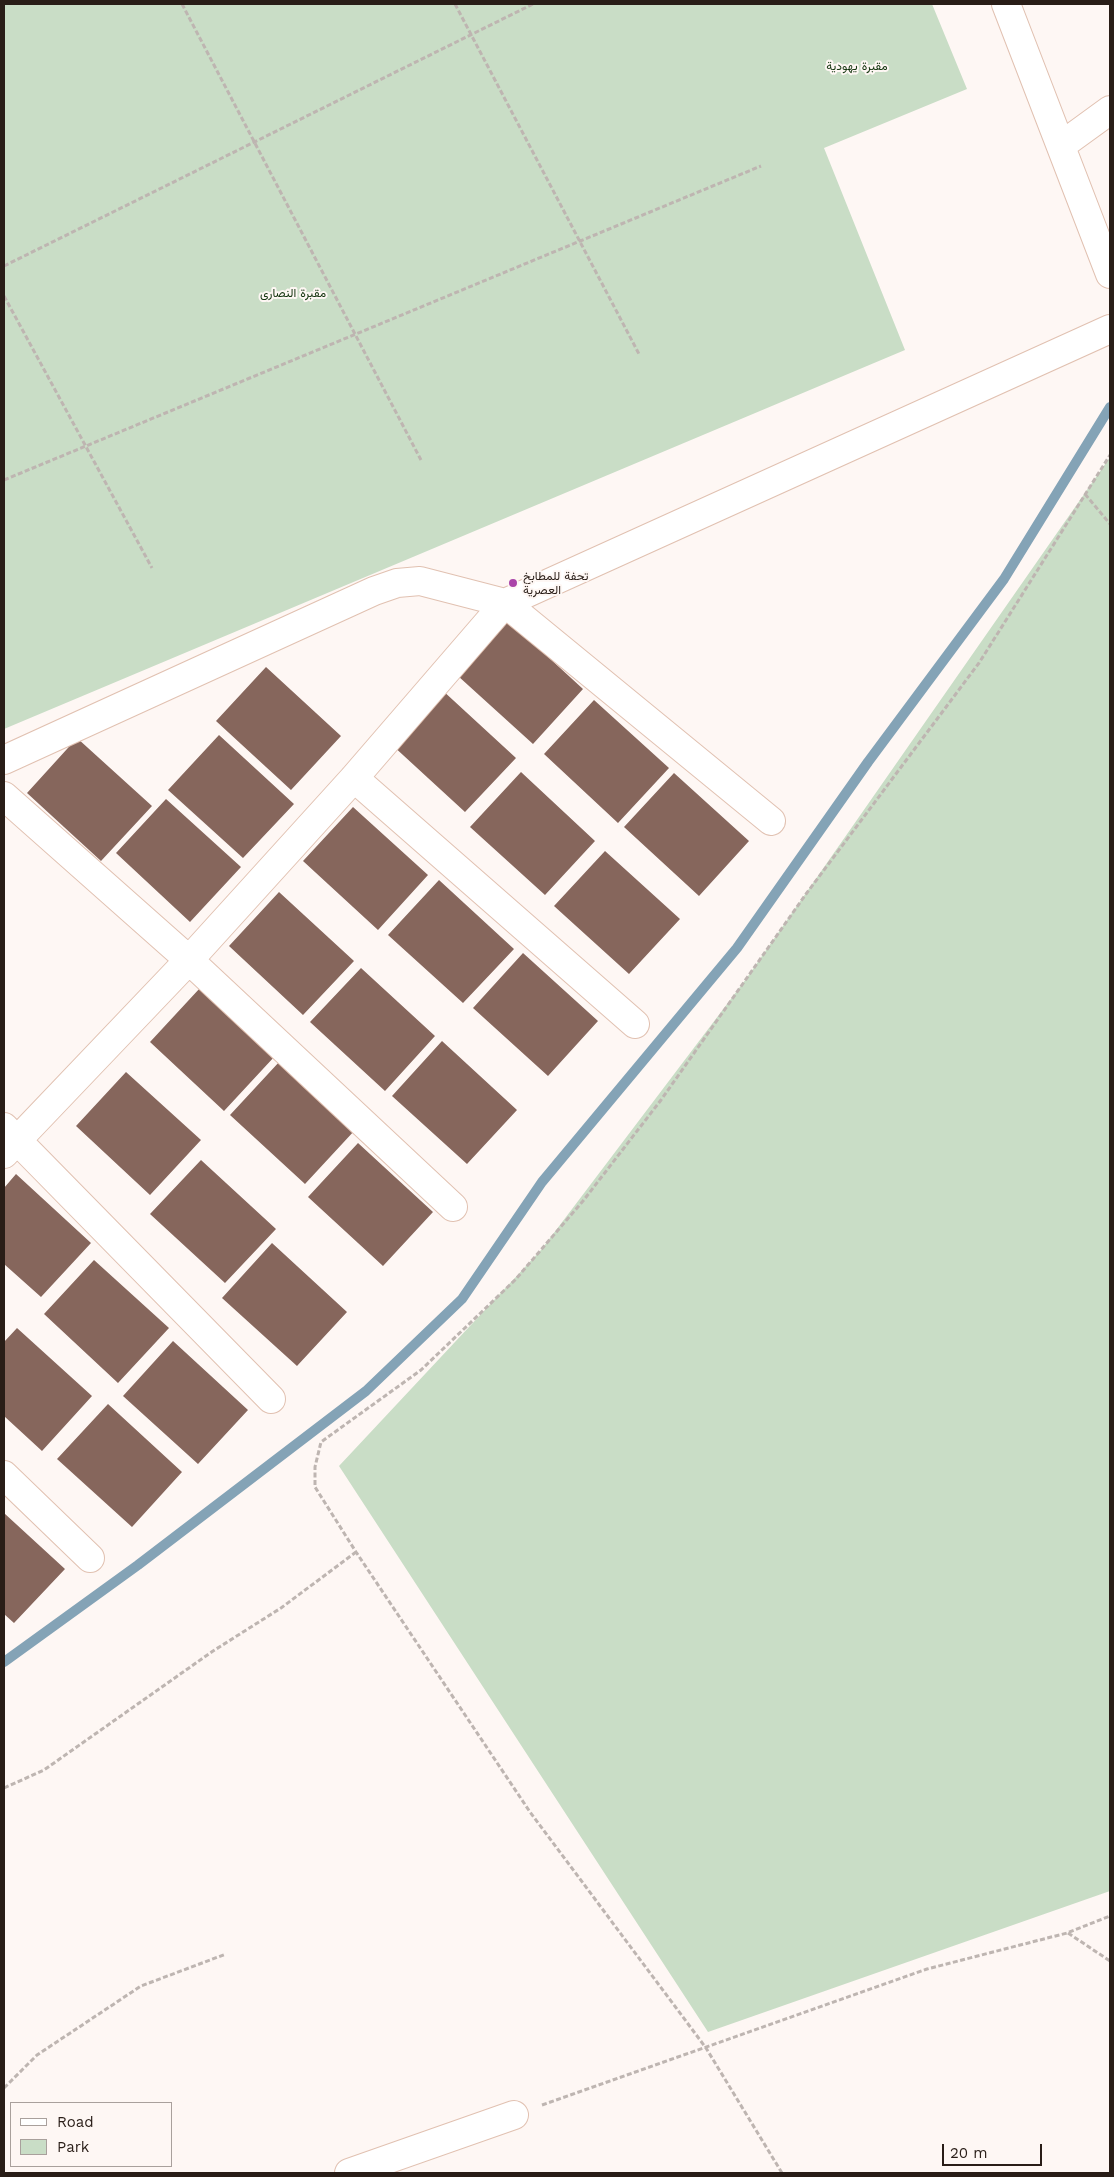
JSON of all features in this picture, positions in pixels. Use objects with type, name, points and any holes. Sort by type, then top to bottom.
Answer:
[{"type":"street","points":[[1006,4],[1062,145],[1110,274]]},
{"type":"street","points":[[1062,145],[1110,110]]},
{"type":"street","points":[[271,1399],[8,1141],[189,960],[354,778],[505,603],[1110,329]]},
{"type":"street","points":[[4,760],[374,590],[397,583],[420,581],[505,603],[771,821]]},
{"type":"street","points":[[354,778],[634,1024]]},
{"type":"street","points":[[4,796],[189,960],[453,1207]]},
{"type":"street","points":[[4,1475],[90,1558]]},
{"type":"street","points":[[349,2173],[514,2115]]},
{"type":"path","points":[[182,4],[422,460]]},
{"type":"path","points":[[455,4],[639,354]]},
{"type":"path","points":[[4,266],[533,4]]},
{"type":"path","points":[[4,480],[762,166]]},
{"type":"path","points":[[4,296],[152,568]]},
{"type":"path","points":[[782,2173],[706,2048],[530,1812],[356,1552],[315,1487],[315,1467],[321,1442],[420,1370],[515,1280],[584,1202],[661,1100],[806,894],[979,663],[1110,455]]},
{"type":"path","points":[[1085,494],[1110,524]]},
{"type":"path","points":[[4,1788],[44,1770],[213,1651],[281,1608],[356,1552]]},
{"type":"path","points":[[514,2115],[927,1969],[1067,1933],[1110,1916]]},
{"type":"path","points":[[1067,1933],[1110,1961]]},
{"type":"path","points":[[4,2088],[37,2055],[141,1986],[226,1954]]},
{"type":"green space","name":"مقبرة النصارى","points":[[4,4],[932,4],[967,89],[824,148],[905,350],[4,729]]},
{"type":"green space","points":[[1110,457],[1110,1891],[708,2032],[339,1466],[541,1250],[746,979]]},
{"type":"building","points":[[509,621],[583,689],[533,744],[458,676]]},
{"type":"building","points":[[266,667],[341,736],[291,790],[216,721]]},
{"type":"building","points":[[441,689],[516,758],[465,812],[391,744]]},
{"type":"building","points":[[594,700],[669,768],[618,823],[544,754]]},
{"type":"building","points":[[219,735],[294,804],[243,858],[168,790]]},
{"type":"building","points":[[77,738],[152,806],[101,861],[27,793]]},
{"type":"building","points":[[521,772],[595,841],[545,895],[470,827]]},
{"type":"building","points":[[674,773],[749,841],[699,896],[624,827]]},
{"type":"building","points":[[166,799],[241,867],[190,922],[116,853]]},
{"type":"building","points":[[353,807],[428,875],[378,930],[303,861]]},
{"type":"building","points":[[605,851],[680,919],[629,974],[554,906]]},
{"type":"building","points":[[439,880],[514,949],[463,1003],[388,935]]},
{"type":"building","points":[[279,892],[354,961],[303,1015],[229,946]]},
{"type":"building","points":[[523,953],[598,1021],[548,1076],[473,1008]]},
{"type":"building","points":[[361,968],[435,1036],[385,1091],[310,1022]]},
{"type":"building","points":[[200,988],[275,1056],[224,1111],[150,1042]]},
{"type":"building","points":[[442,1041],[517,1110],[467,1164],[392,1096]]},
{"type":"building","points":[[280,1061],[355,1130],[305,1184],[230,1115]]},
{"type":"building","points":[[126,1072],[201,1140],[150,1195],[76,1126]]},
{"type":"building","points":[[358,1143],[433,1212],[383,1266],[308,1197]]},
{"type":"building","points":[[201,1160],[276,1229],[225,1283],[150,1214]]},
{"type":"building","points":[[16,1174],[91,1243],[41,1297],[4,1264],[4,1188]]},
{"type":"building","points":[[272,1243],[347,1312],[297,1366],[222,1298]]},
{"type":"building","points":[[94,1260],[169,1328],[118,1383],[44,1314]]},
{"type":"building","points":[[17,1328],[92,1396],[42,1451],[4,1416],[4,1342]]},
{"type":"building","points":[[173,1341],[248,1410],[198,1464],[123,1396]]},
{"type":"building","points":[[108,1404],[182,1472],[132,1527],[57,1459]]},
{"type":"building","points":[[4,1513],[65,1569],[14,1623],[4,1614]]},
{"type":"waterway","points":[[4,1662],[138,1565],[366,1391],[462,1299],[542,1182],[737,948],[868,762],[1004,579],[1110,407]]},
{"type":"place","name":"تحفة للمطابخ العصرية","points":[[513,583]]},
{"type":"park label","name":"مقبرة يهودية","points":[[857,66]]}]
